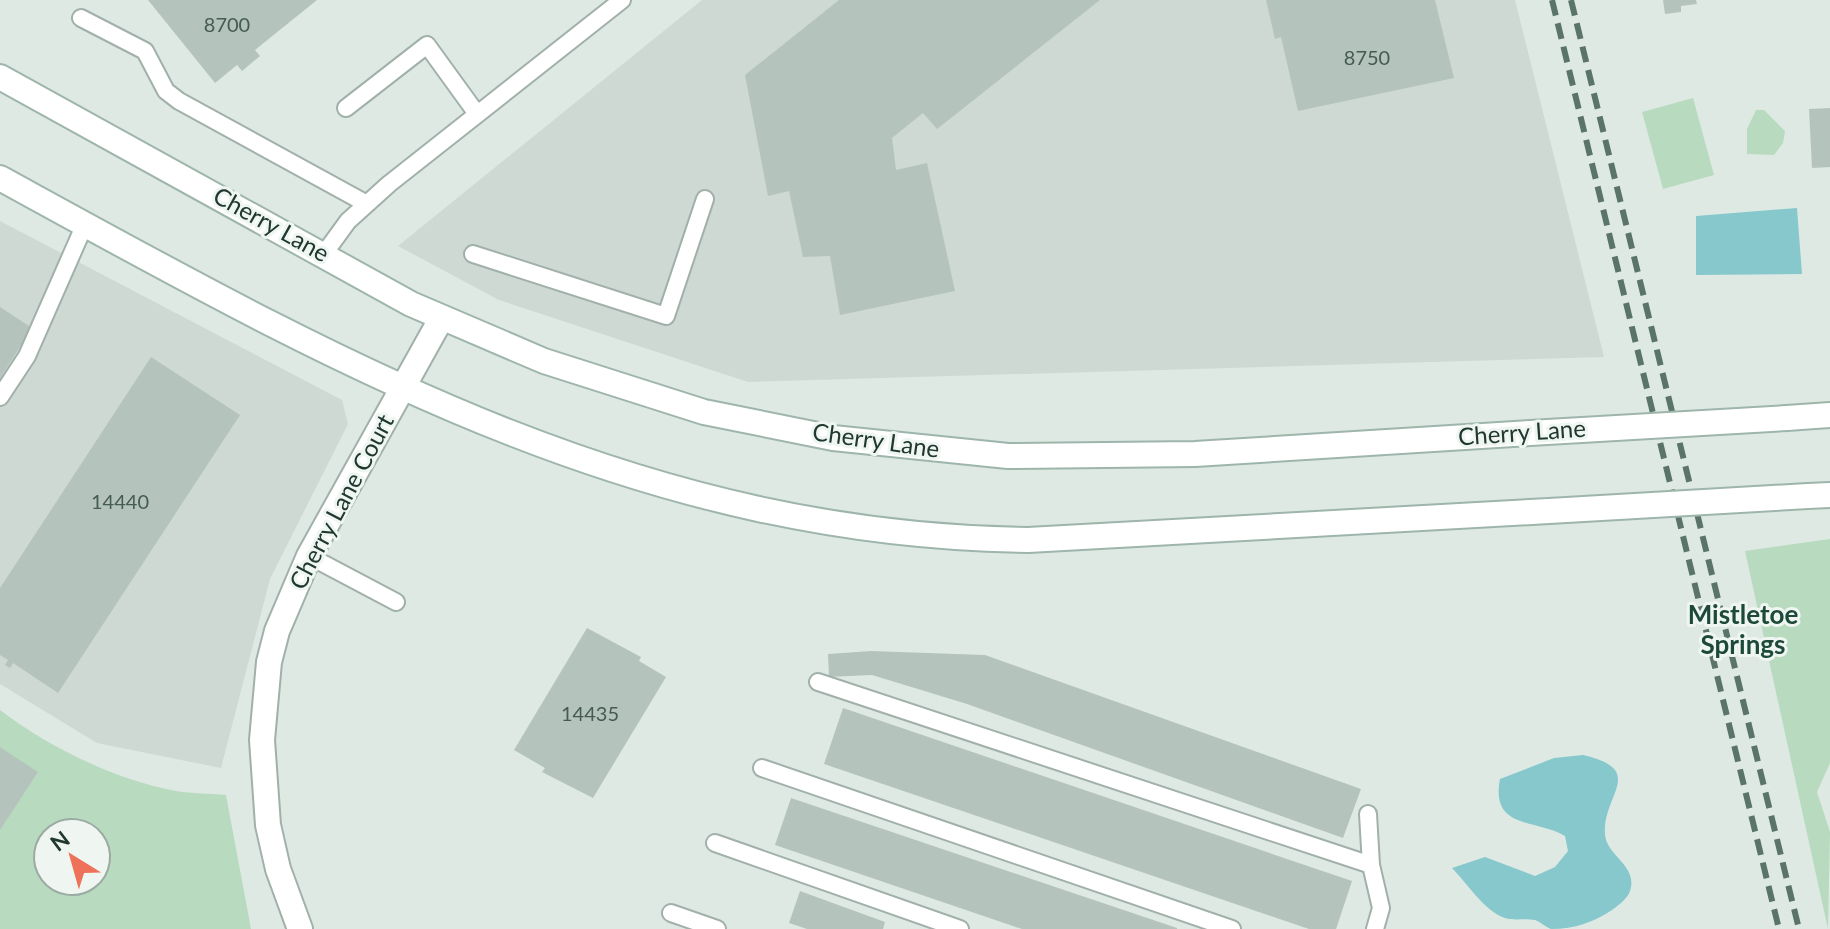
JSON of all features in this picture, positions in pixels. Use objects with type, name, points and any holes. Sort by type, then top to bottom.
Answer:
[{"type":"main road","name":"Cherry Lane","points":[[0,77],[441,319],[544,361],[704,412],[833,438],[934,450],[1085,458],[1830,415]]},
{"type":"main road","points":[[0,178],[296,339],[528,442],[669,487],[800,519],[964,539],[1028,540],[1819,495]]},
{"type":"main road","name":"Cherry Lane Court","points":[[300,929],[274,855],[262,740],[269,662],[277,631],[309,556],[441,319]]},
{"type":"lane","points":[[324,254],[348,221],[367,204],[622,0]]},
{"type":"lane","points":[[81,18],[145,51],[166,91],[179,101],[367,204]]},
{"type":"lane","points":[[346,108],[427,45],[477,114]]},
{"type":"lane","points":[[473,254],[666,316],[705,199]]},
{"type":"lane","points":[[0,397],[27,356],[85,224]]},
{"type":"lane","points":[[309,556],[396,602]]},
{"type":"lane","points":[[818,682],[1371,865]]},
{"type":"lane","points":[[762,768],[1232,929]]},
{"type":"lane","points":[[1368,814],[1371,865],[1381,908],[1375,929]]},
{"type":"lane","points":[[715,843],[960,929]]},
{"type":"lane","points":[[671,913],[717,929]]},
{"type":"shaded area","points":[[702,0],[1515,0],[1604,357],[748,382],[499,300],[398,246]]},
{"type":"shaded area","points":[[0,221],[342,400],[348,424],[270,579],[221,768],[97,743],[0,684]]},
{"type":"green space","points":[[1693,98],[1714,175],[1663,189],[1642,112]]},
{"type":"green space","points":[[1756,110],[1764,110],[1785,131],[1783,143],[1774,155],[1747,154],[1747,129]]},
{"type":"green space","points":[[1830,539],[1830,763],[1817,792],[1830,832],[1828,929],[1745,551]]},
{"type":"green space","points":[[0,710],[61,749],[130,779],[188,793],[226,795],[251,929],[0,929]]},
{"type":"water","points":[[1797,208],[1802,274],[1696,275],[1696,216]]},
{"type":"water","points":[[1583,755],[1602,761],[1613,768],[1618,776],[1605,834],[1610,848],[1629,872],[1629,894],[1605,914],[1568,928],[1551,929],[1535,920],[1508,919],[1497,914],[1452,868],[1485,857],[1535,876],[1555,867],[1568,851],[1565,836],[1509,815],[1502,807],[1499,795],[1500,779],[1554,758]]},
{"type":"building","points":[[148,0],[317,0],[255,50],[260,56],[242,71],[237,65],[215,83]]},
{"type":"building","points":[[839,0],[1100,0],[937,129],[923,113],[892,138],[896,170],[927,163],[955,291],[840,315],[830,256],[803,257],[789,191],[768,196],[745,75]]},
{"type":"building","points":[[1266,0],[1435,0],[1454,78],[1298,111],[1281,37],[1275,39]]},
{"type":"building","points":[[1663,0],[1696,0],[1697,4],[1681,6],[1681,12],[1665,14]]},
{"type":"building","points":[[1830,108],[1830,167],[1812,168],[1809,109]]},
{"type":"building","points":[[0,307],[32,328],[0,378]]},
{"type":"building","points":[[151,357],[240,415],[58,693],[13,663],[10,668],[5,665],[8,660],[0,655],[0,588]]},
{"type":"building","points":[[587,628],[641,657],[639,661],[666,677],[593,798],[542,772],[545,768],[514,750]]},
{"type":"building","points":[[871,651],[985,655],[1361,789],[1343,838],[967,704],[872,675],[829,677],[828,654]]},
{"type":"building","points":[[843,708],[1352,881],[1336,929],[1309,929],[824,764]]},
{"type":"building","points":[[0,747],[38,772],[0,830]]},
{"type":"building","points":[[791,798],[1177,929],[1022,929],[775,845]]},
{"type":"building","points":[[800,891],[885,922],[883,929],[807,929],[789,923]]},
{"type":"railway","points":[[1552,0],[1779,929]]},
{"type":"railway","points":[[1571,0],[1799,929]]},
{"type":"district","name":"Mistletoe Springs","points":[[1743,630]]}]
